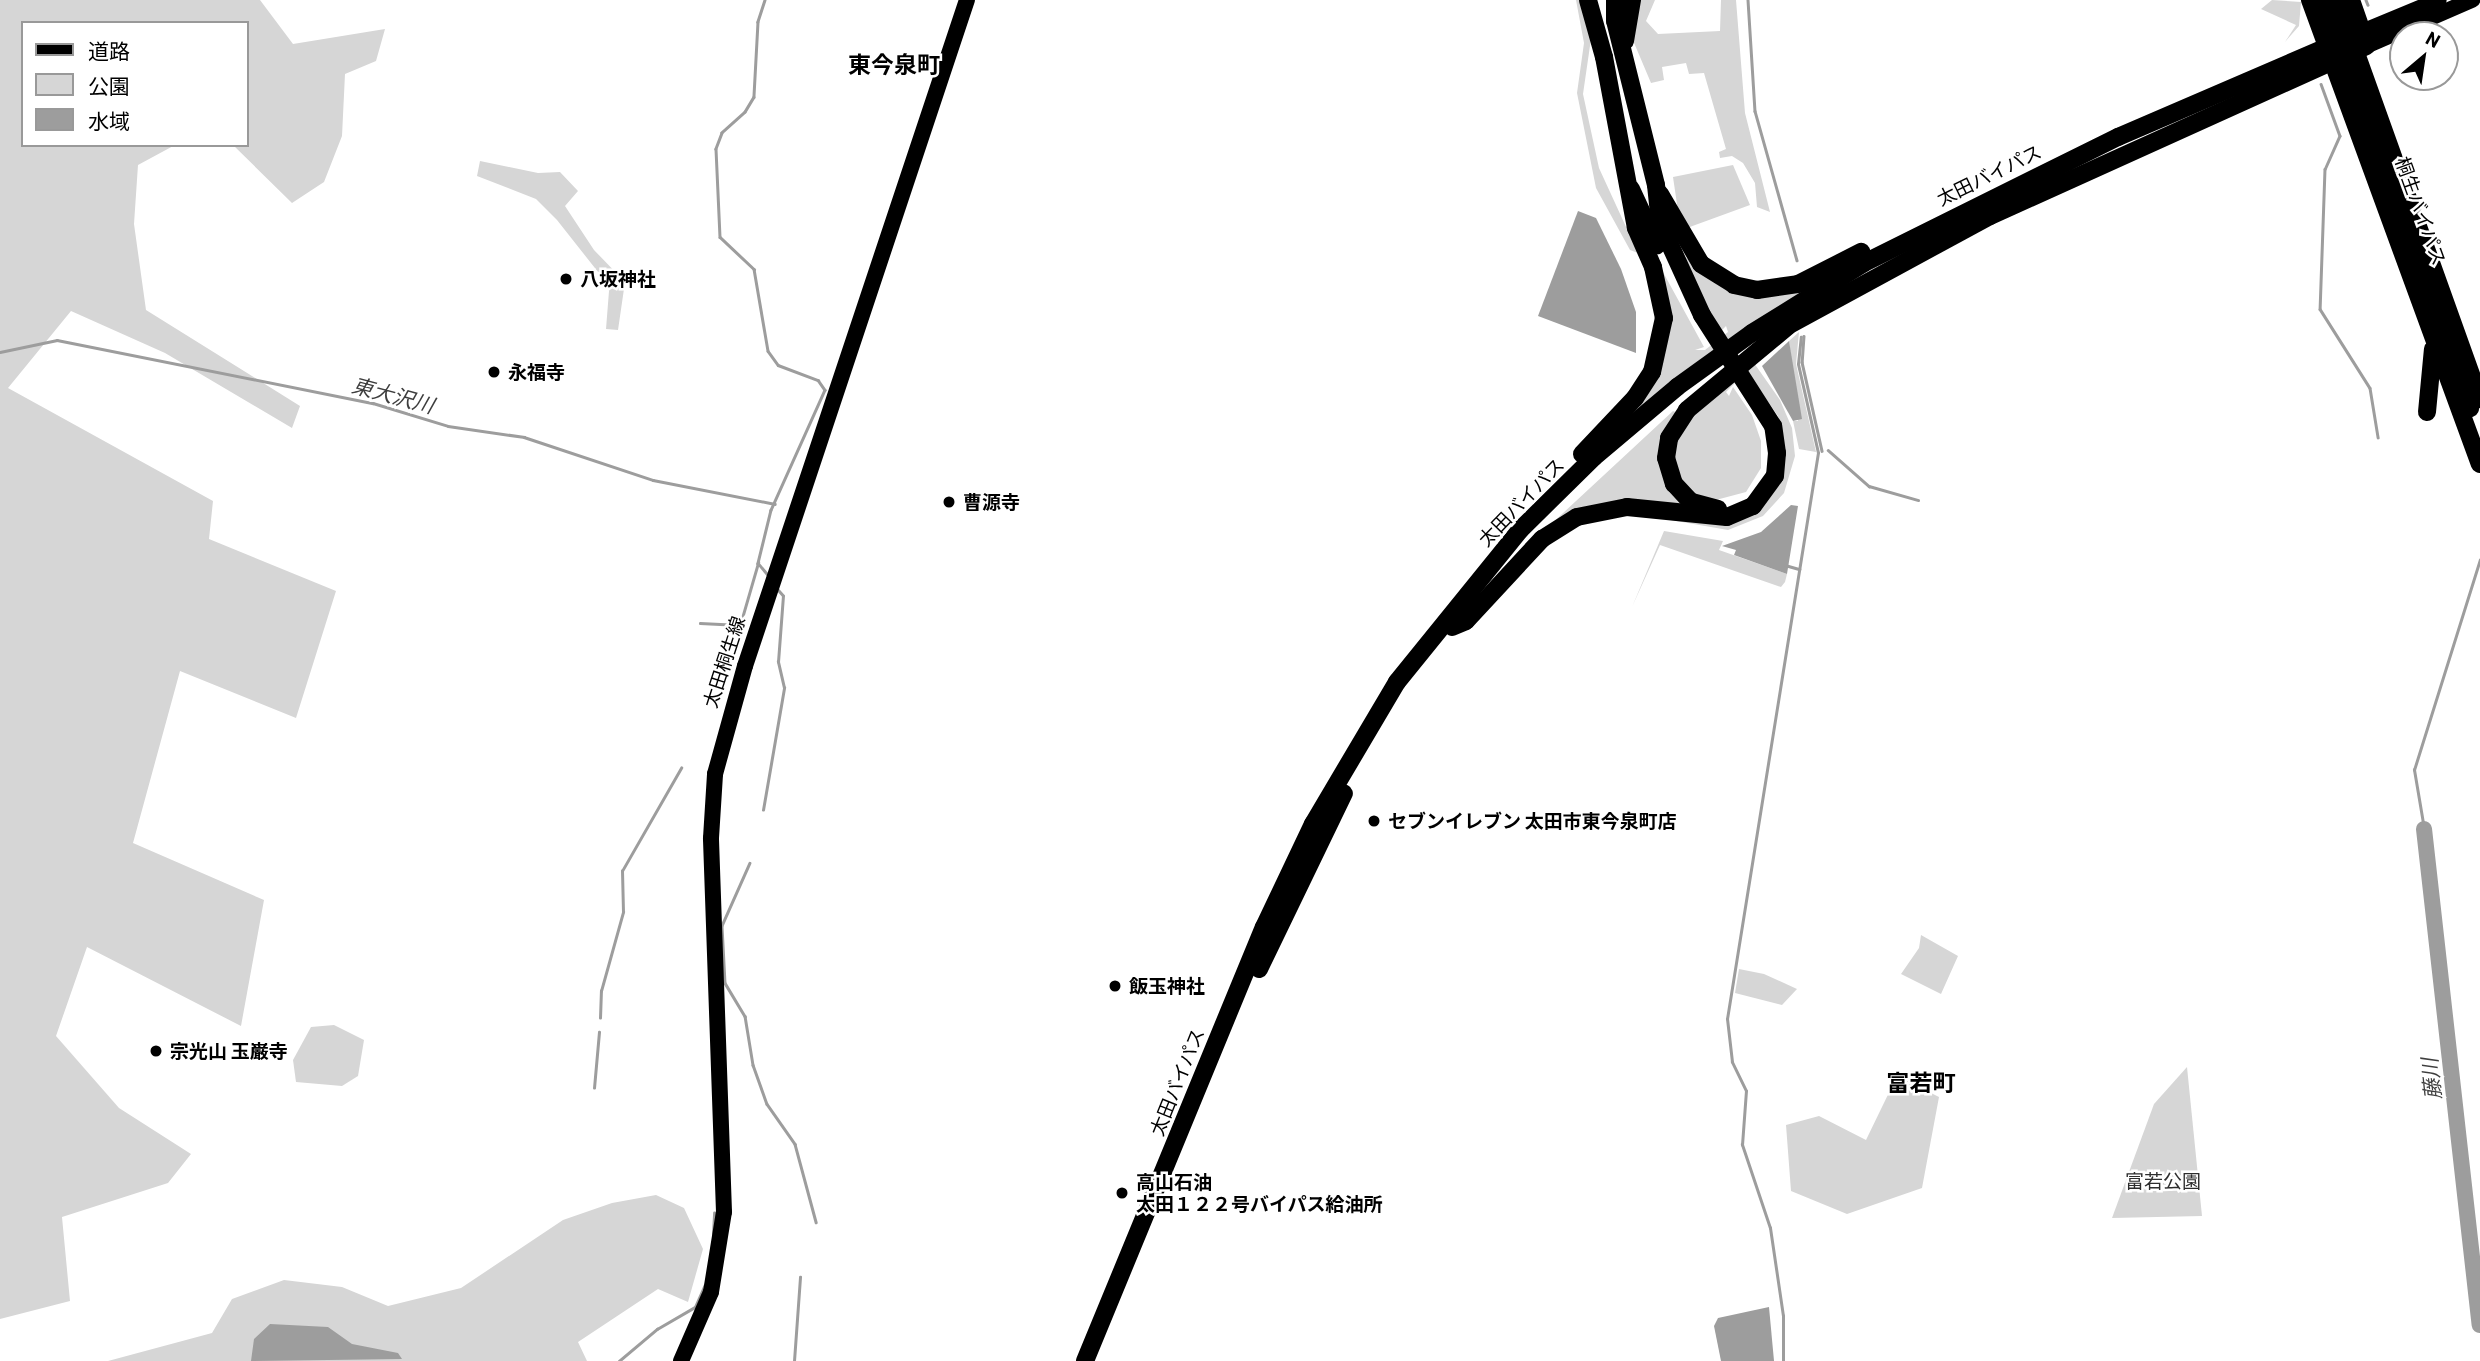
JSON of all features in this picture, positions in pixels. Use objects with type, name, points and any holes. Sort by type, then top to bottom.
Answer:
[{"type":"highway","points":[[1521,530],[1532,509],[1635,398],[1657,362],[1663,306],[1636,228],[1631,189],[1604,57],[1588,0]]},
{"type":"highway","points":[[1604,57],[1605,0]]},
{"type":"highway","points":[[1615,0],[1624,54],[1667,242],[1714,341]]},
{"type":"highway","points":[[1624,54],[1632,0]]},
{"type":"highway","points":[[2310,0],[2336,12],[2364,39],[2389,123],[2480,374]]},
{"type":"highway","name":"桐生バイパス","points":[[2323,0],[2336,12],[2480,436]]},
{"type":"highway","points":[[2336,12],[2329,54],[2434,348],[2480,464]]},
{"type":"highway","points":[[2172,112],[2201,93],[2309,43],[2336,12]]},
{"type":"highway","name":"太田バイパス","points":[[1098,1361],[1242,1009],[1323,830],[1405,690],[1452,627],[1530,536],[1599,468],[1686,394],[1796,319],[1990,216],[2364,39]]},
{"type":"highway","name":"太田バイパス","points":[[1085,1361],[1264,927],[1312,824],[1397,682],[1521,530],[1617,436],[1752,333],[1864,263],[1983,200],[2172,112],[2329,54]]},
{"type":"highway","name":"桐生バイパス","points":[[2356,75],[2480,399]]},
{"type":"highway","points":[[1656,185],[1679,233],[1702,264],[1734,285],[1757,290],[1798,284],[1916,223],[1958,205],[1983,200]]},
{"type":"highway","points":[[1452,627],[1466,621],[1542,539],[1577,517],[1627,507],[1727,517],[1753,506],[1775,476],[1777,442],[1773,426],[1714,341],[1631,189]]},
{"type":"highway","points":[[1740,379],[1765,431],[1770,452],[1767,470],[1746,500],[1729,508],[1701,506],[1681,494],[1669,477],[1667,446],[1674,428],[1715,384],[1796,319]]},
{"type":"highway","points":[[2434,348],[2427,412],[2436,395],[2446,395],[2456,404]]},
{"type":"main road","name":"太田桐生線","points":[[681,1361],[711,1292],[724,1212],[711,870],[715,774],[745,666],[967,0]]},
{"type":"main road","points":[[2364,39],[2439,0]]},
{"type":"main road","points":[[2364,39],[2472,0]]},
{"type":"green space","points":[[0,0],[260,0],[293,44],[385,29],[376,61],[345,74],[342,136],[324,182],[292,203],[235,147],[248,147],[248,21],[21,21],[21,147],[171,147],[138,165],[134,224],[146,310],[300,406],[292,428],[165,353],[71,311],[8,388],[213,501],[209,539],[336,591],[296,718],[180,671],[133,843],[264,900],[241,1026],[87,947],[56,1036],[119,1108],[191,1154],[168,1183],[62,1217],[70,1301],[0,1319]]},
{"type":"green space","points":[[1576,0],[1583,0],[1591,39],[1583,94],[1599,168],[1638,253],[1630,250],[1596,188],[1577,93],[1584,43]]},
{"type":"green space","points":[[1638,0],[1655,0],[1646,21],[1658,34],[1720,31],[1721,0],[1736,0],[1745,113],[1770,212],[1757,207],[1755,183],[1743,163],[1732,156],[1720,158],[1719,152],[1726,149],[1704,73],[1689,74],[1686,63],[1662,67],[1664,80],[1651,83],[1632,38]]},
{"type":"green space","points":[[2272,0],[2301,2],[2299,26],[2285,42],[2296,25],[2261,9]]},
{"type":"green space","points":[[480,161],[538,173],[560,172],[578,191],[565,206],[594,250],[625,282],[618,330],[606,329],[609,291],[602,277],[557,220],[536,199],[477,176]]},
{"type":"green space","points":[[1733,165],[1750,205],[1687,228],[1678,211],[1673,177]]},
{"type":"green space","points":[[1682,254],[1718,285],[1820,281],[1615,427],[1656,373],[1658,263],[1704,347],[1695,350],[1705,350],[1728,332],[1726,326],[1720,332]]},
{"type":"green space","points":[[1799,332],[1796,364],[1816,452],[1799,449],[1793,421],[1798,421],[1789,341]]},
{"type":"green space","points":[[1754,363],[1780,400],[1792,428],[1795,456],[1784,493],[1763,516],[1728,530],[1659,518],[1723,524],[1756,510],[1783,436],[1778,416],[1747,371],[1726,392],[1729,396],[1733,387],[1752,415],[1761,441],[1761,468],[1746,492],[1712,501],[1688,491],[1675,468],[1674,447],[1689,418]]},
{"type":"green space","points":[[1673,411],[1678,413],[1665,438],[1693,508],[1637,504],[1534,540]]},
{"type":"green space","points":[[1664,531],[1723,541],[1719,550],[1787,574],[1785,582],[1781,587],[1660,545],[1632,607]]},
{"type":"green space","points":[[1921,935],[1958,956],[1941,994],[1901,974],[1919,948]]},
{"type":"green space","points":[[1739,969],[1764,974],[1797,989],[1782,1005],[1735,993]]},
{"type":"green space","points":[[334,1025],[364,1040],[358,1076],[342,1086],[296,1082],[293,1060],[311,1027]]},
{"type":"green space","name":"富若公園","points":[[2187,1067],[2202,1216],[2112,1218],[2154,1104]]},
{"type":"green space","points":[[1897,1076],[1939,1097],[1922,1188],[1847,1214],[1791,1191],[1786,1125],[1819,1116],[1866,1140]]},
{"type":"green space","points":[[656,1195],[684,1208],[703,1249],[688,1302],[658,1289],[578,1342],[587,1361],[108,1361],[212,1333],[232,1299],[284,1280],[342,1287],[388,1306],[461,1288],[563,1220],[612,1203]]},
{"type":"water","points":[[1578,211],[1596,218],[1621,269],[1636,312],[1636,353],[1538,316]]},
{"type":"water","points":[[1789,341],[1802,419],[1793,421],[1762,366]]},
{"type":"water","points":[[1791,505],[1798,506],[1787,574],[1734,555],[1736,550],[1722,546],[1761,532]]},
{"type":"water","points":[[1769,1307],[1774,1361],[1721,1361],[1714,1326],[1718,1318]]},
{"type":"water","points":[[270,1324],[328,1327],[352,1344],[398,1353],[402,1359],[251,1361],[254,1339]]},
{"type":"waterway","points":[[765,0],[758,22],[754,97],[745,112],[722,133],[716,149],[720,237],[754,269],[768,351],[778,365],[818,380],[825,390],[771,510],[758,563],[768,575]]},
{"type":"waterway","points":[[1748,0],[1755,111],[1797,260]]},
{"type":"waterway","points":[[2366,0],[2368,5]]},
{"type":"waterway","points":[[2321,84],[2340,136],[2325,169],[2320,309],[2370,388],[2378,437]]},
{"type":"waterway","points":[[1804,336],[1802,362],[1822,451]]},
{"type":"waterway","points":[[1783,1361],[1783,1316],[1770,1228],[1742,1145],[1746,1091],[1732,1062],[1727,1019],[1818,453],[1798,364],[1801,337]]},
{"type":"waterway","name":"東大沢川","points":[[0,352],[57,340],[373,403],[448,426],[524,437],[653,480],[775,504]]},
{"type":"waterway","points":[[1828,450],[1869,486],[1918,500]]},
{"type":"waterway","points":[[2424,829],[2414,770],[2480,560]]},
{"type":"waterway","points":[[700,623],[740,625],[758,563]]},
{"type":"waterway","points":[[1785,565],[1799,569]]},
{"type":"waterway","points":[[763,810],[784,688],[778,662],[783,596],[777,589]]},
{"type":"waterway","points":[[600,1018],[601,991],[623,912],[622,871],[681,768]]},
{"type":"waterway","name":"藤川","points":[[2424,829],[2480,1325]]},
{"type":"waterway","points":[[750,863],[722,926],[725,983],[745,1016],[753,1065],[767,1104],[795,1144],[816,1222]]},
{"type":"waterway","points":[[594,1088],[599,1032]]},
{"type":"waterway","points":[[713,1234],[714,1213]]},
{"type":"waterway","points":[[794,1361],[800,1277]]},
{"type":"waterway","points":[[619,1361],[657,1329],[695,1307],[705,1285]]},
{"type":"place","name":"八坂神社","points":[[566,279]]},
{"type":"place","name":"永福寺","points":[[494,372]]},
{"type":"place","name":"曹源寺","points":[[949,502]]},
{"type":"place","name":"セブンイレブン 太田市東今泉町店","points":[[1374,821]]},
{"type":"place","name":"飯玉神社","points":[[1115,986]]},
{"type":"place","name":"宗光山 玉巌寺","points":[[156,1051]]},
{"type":"place","name":"高山石油 太田１２２号バイパス給油所","points":[[1122,1193]]},
{"type":"district","name":"東今泉町","points":[[894,64]]},
{"type":"district","name":"富若町","points":[[1921,1082]]}]
